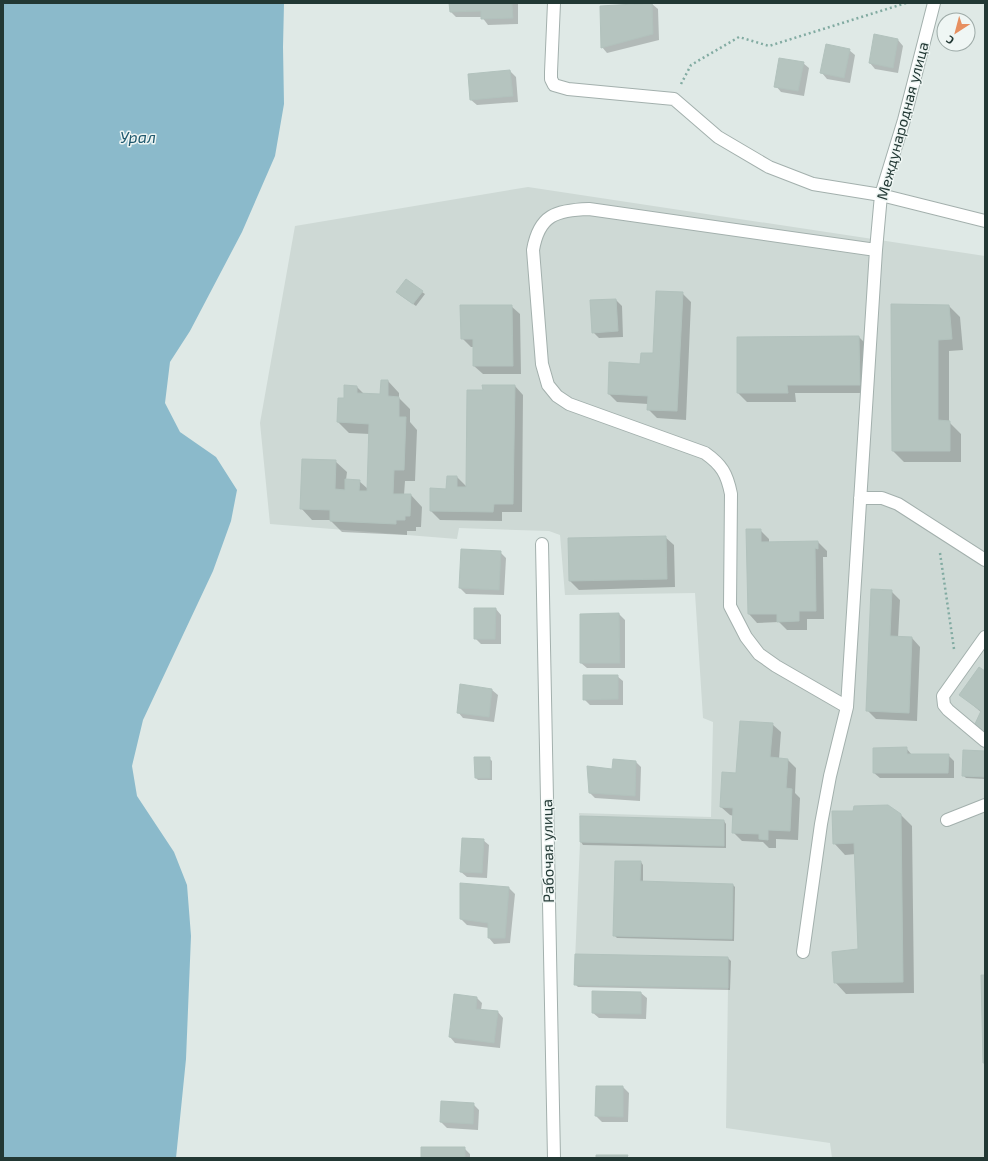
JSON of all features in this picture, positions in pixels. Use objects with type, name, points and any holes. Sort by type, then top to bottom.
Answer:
[{"type":"street","points":[[554,3],[551,72],[551,79],[554,85],[568,89],[674,98],[718,137],[769,167],[813,184],[881,195],[985,221]]},
{"type":"street","name":"Международная улица","points":[[804,952],[821,824],[830,776],[843,731],[847,707],[881,195],[904,120],[934,3]]},
{"type":"street","points":[[847,707],[776,666],[759,654],[746,637],[730,606],[731,494],[728,477],[717,462],[705,453],[569,404],[557,396],[548,384],[542,364],[534,250],[536,233],[546,220],[566,209],[589,209],[877,245]]},
{"type":"street","points":[[860,498],[882,498],[891,501],[985,560]]},
{"type":"street","name":"Рабочая улица","points":[[542,544],[554,1158]]},
{"type":"street","points":[[985,637],[945,691],[943,696],[944,705],[948,710],[985,741]]},
{"type":"street","points":[[947,820],[985,805]]},
{"type":"path","points":[[674,98],[691,65],[739,37],[769,46],[906,3]]},
{"type":"path","points":[[936,529],[958,673]]},
{"type":"shaded area","points":[[528,187],[985,256],[985,1158],[832,1158],[830,1143],[726,1128],[728,988],[574,985],[580,842],[579,813],[711,817],[713,722],[703,718],[695,593],[565,595],[560,535],[549,531],[459,528],[457,539],[270,524],[260,423],[295,226]]},
{"type":"water","name":"Урал","points":[[3,3],[284,3],[284,104],[275,156],[242,232],[190,331],[170,362],[165,403],[180,432],[216,457],[237,490],[231,521],[213,571],[143,720],[132,766],[137,796],[174,852],[187,885],[191,936],[186,1059],[176,1158],[3,1158]]},
{"type":"building","points":[[449,3],[512,3],[513,18],[481,19],[481,11],[450,12]]},
{"type":"building","points":[[652,3],[653,34],[601,48],[600,6]]},
{"type":"building","points":[[874,34],[898,39],[893,68],[869,63]]},
{"type":"building","points":[[826,44],[850,49],[844,78],[820,73]]},
{"type":"building","points":[[779,58],[804,62],[798,91],[774,87]]},
{"type":"building","points":[[510,70],[513,96],[470,100],[468,74]]},
{"type":"building","points":[[406,279],[423,291],[413,304],[396,292]]},
{"type":"building","points":[[656,291],[683,292],[677,411],[647,410],[648,396],[608,394],[609,362],[640,364],[641,353],[653,353]]},
{"type":"building","points":[[616,299],[618,331],[592,333],[590,300]]},
{"type":"building","points":[[891,304],[949,305],[952,339],[938,340],[938,420],[950,421],[950,451],[892,451]]},
{"type":"building","points":[[460,305],[512,305],[513,366],[473,366],[473,339],[461,339]]},
{"type":"building","points":[[859,336],[860,385],[787,385],[788,393],[737,393],[737,337]]},
{"type":"building","points":[[381,380],[388,380],[388,396],[399,397],[399,417],[406,417],[404,470],[394,470],[393,494],[411,494],[410,516],[405,516],[405,520],[396,520],[396,524],[330,521],[330,510],[300,509],[302,459],[336,460],[335,489],[345,490],[345,479],[360,480],[359,491],[367,491],[369,424],[337,422],[338,398],[344,398],[344,385],[357,386],[357,393],[380,394]]},
{"type":"building","points":[[482,385],[515,385],[513,504],[494,504],[493,512],[430,511],[430,488],[446,489],[447,476],[457,476],[457,487],[466,487],[467,390],[483,390]]},
{"type":"building","points":[[746,529],[761,529],[761,542],[818,541],[818,549],[815,548],[816,611],[799,611],[799,621],[777,622],[777,614],[748,614]]},
{"type":"building","points":[[666,536],[667,579],[569,581],[568,538]]},
{"type":"building","points":[[461,549],[501,551],[499,590],[459,588]]},
{"type":"building","points":[[871,589],[892,590],[890,636],[912,637],[909,713],[866,711]]},
{"type":"building","points":[[474,608],[496,608],[495,639],[474,639]]},
{"type":"building","points":[[619,613],[620,663],[580,663],[580,614]]},
{"type":"building","points":[[979,667],[985,671],[985,734],[974,726],[981,711],[959,695]]},
{"type":"building","points":[[583,675],[618,675],[618,699],[583,700]]},
{"type":"building","points":[[460,684],[492,689],[489,717],[457,713]]},
{"type":"building","points":[[740,721],[773,723],[770,757],[788,759],[786,788],[792,789],[790,831],[768,830],[768,840],[759,839],[759,834],[732,833],[733,808],[720,807],[722,772],[736,773]]},
{"type":"building","points":[[907,747],[907,754],[949,754],[948,773],[873,773],[873,748]]},
{"type":"building","points":[[963,750],[985,751],[985,777],[962,776]]},
{"type":"building","points":[[474,757],[490,757],[490,778],[475,778]]},
{"type":"building","points":[[613,759],[636,761],[635,796],[589,793],[587,766],[612,769]]},
{"type":"building","points":[[888,805],[901,814],[903,982],[834,983],[832,952],[858,949],[854,843],[833,844],[832,811],[853,811],[854,806]]},
{"type":"building","points":[[580,816],[724,820],[724,846],[580,842]]},
{"type":"building","points":[[462,838],[484,839],[482,873],[460,872]]},
{"type":"building","points":[[615,861],[641,861],[640,881],[733,884],[732,939],[613,936]]},
{"type":"building","points":[[460,883],[509,887],[505,938],[488,938],[488,923],[460,919]]},
{"type":"building","points":[[575,954],[728,957],[728,988],[574,985]]},
{"type":"building","points":[[981,975],[985,975],[985,1063],[983,1063]]},
{"type":"building","points":[[592,991],[641,992],[641,1014],[592,1013]]},
{"type":"building","points":[[454,994],[477,997],[476,1009],[498,1011],[494,1043],[449,1037]]},
{"type":"building","points":[[596,1086],[623,1086],[623,1117],[595,1116]]},
{"type":"building","points":[[441,1101],[474,1103],[473,1124],[440,1122]]},
{"type":"building","points":[[421,1147],[465,1147],[465,1158],[421,1158]]},
{"type":"building","points":[[596,1155],[628,1155],[627,1158],[596,1158]]}]
